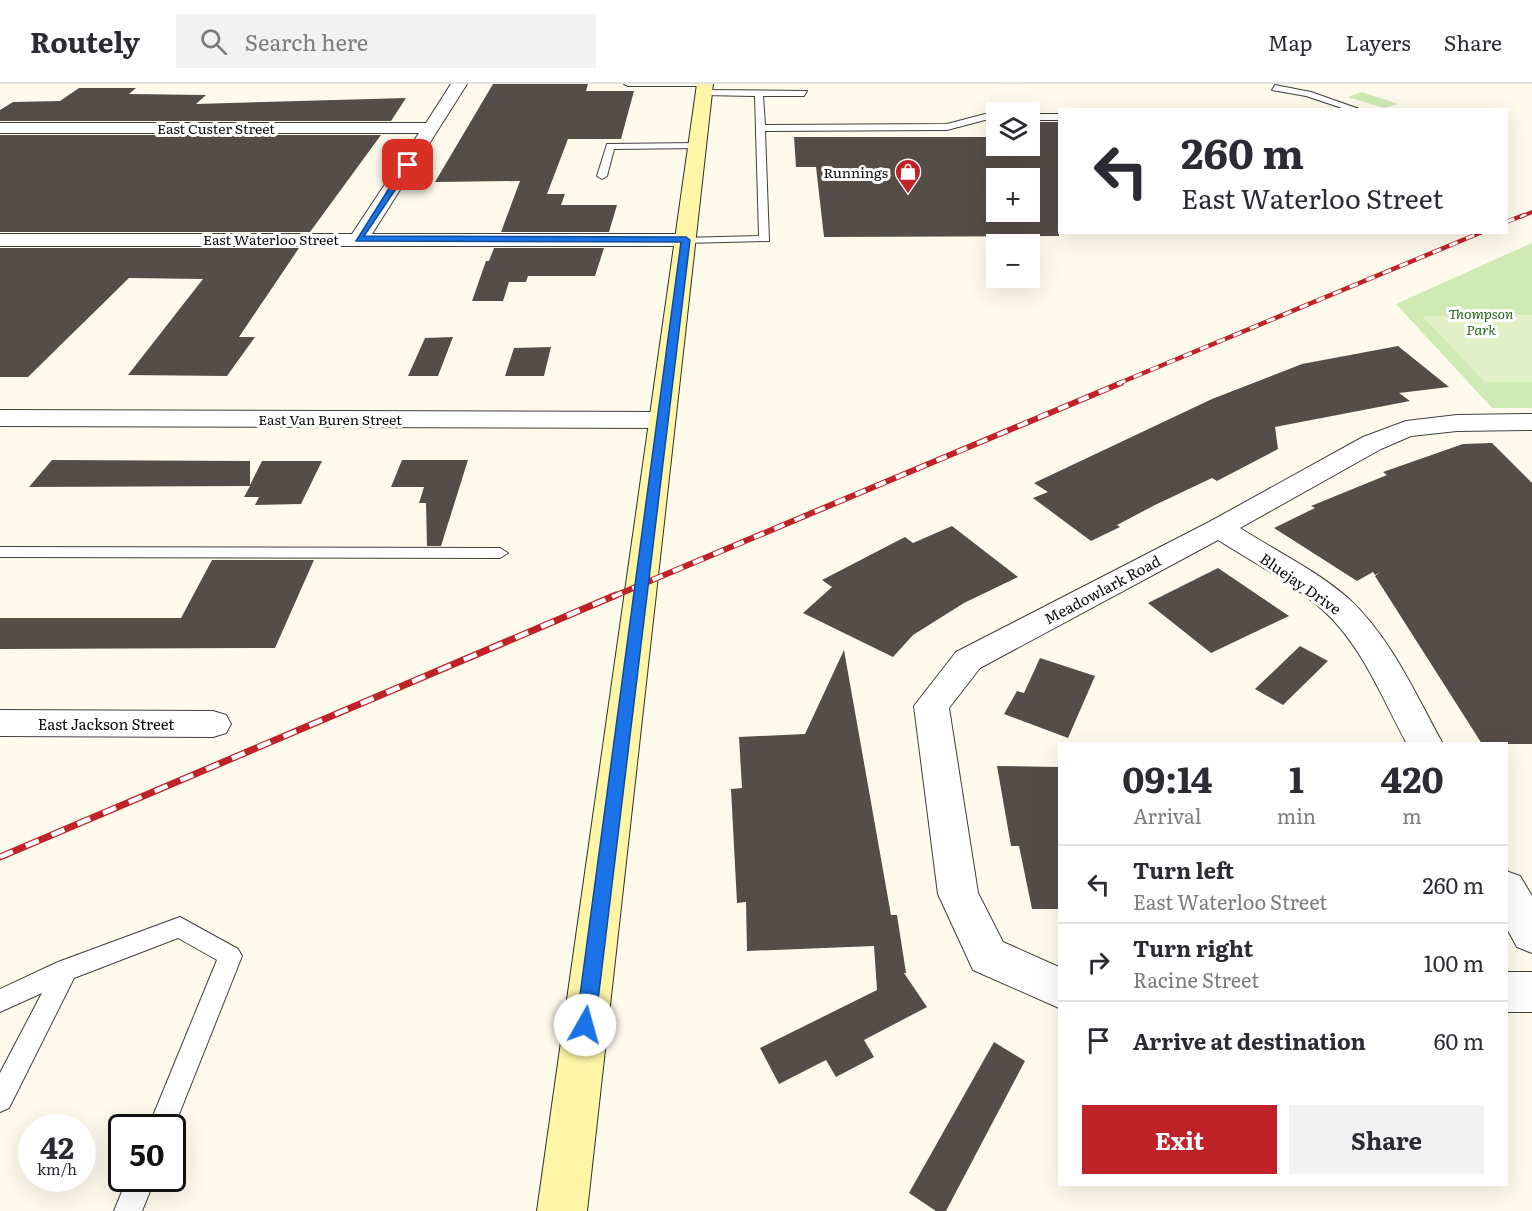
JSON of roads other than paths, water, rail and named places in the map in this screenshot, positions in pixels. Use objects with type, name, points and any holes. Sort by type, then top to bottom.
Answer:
[{"type":"main road","points":[[562,1211],[705,87]]},
{"type":"street","points":[[359,239],[459,84]]},
{"type":"street","name":"East Custer Street","points":[[0,128],[432,128]]},
{"type":"street","name":"East Waterloo Street","points":[[0,240],[686,240]]},
{"type":"street","name":"East Van Buren Street","points":[[5,424],[661,420]]},
{"type":"street","name":"Meadowlark Road","points":[[1058,988],[988,956],[958,894],[932,706],[968,660],[1219,528],[1372,443],[1406,429],[1457,423],[1532,422]]},
{"type":"street","name":"Bluejay Drive","points":[[1219,528],[1309,585],[1347,615],[1371,649],[1424,742]]},
{"type":"street","name":"East Jackson Street","points":[[0,723],[213,724]]},
{"type":"street","points":[[1508,892],[1532,934]]},
{"type":"street","points":[[1508,992],[1532,992]]},
{"type":"lane","points":[[628,84],[705,87],[759,93],[804,93]]},
{"type":"lane","points":[[1275,88],[1308,94],[1352,108]]},
{"type":"lane","points":[[686,240],[765,239],[759,93]]},
{"type":"lane","points":[[760,128],[947,127],[986,117]]},
{"type":"lane","points":[[1040,117],[1058,117]]},
{"type":"lane","points":[[602,176],[610,146],[697,146]]},
{"type":"lane","points":[[0,552],[500,553]]},
{"type":"lane","points":[[0,1001],[66,970],[180,927],[230,956],[167,1114]]},
{"type":"lane","points":[[0,1099],[66,970]]},
{"type":"lane","points":[[128,1211],[136,1192]]},
{"type":"railway","points":[[1520,217],[1532,212]]},
{"type":"railway","points":[[1508,221],[1524,215]]},
{"type":"railway","points":[[1117,384],[1477,234]]},
{"type":"railway","points":[[612,597],[1121,383]]},
{"type":"railway","points":[[0,857],[616,595]]},
{"type":"place","name":"Runnings","points":[[908,195]]},
{"type":"park label","name":"Thompson Park","points":[[1481,322]]}]
